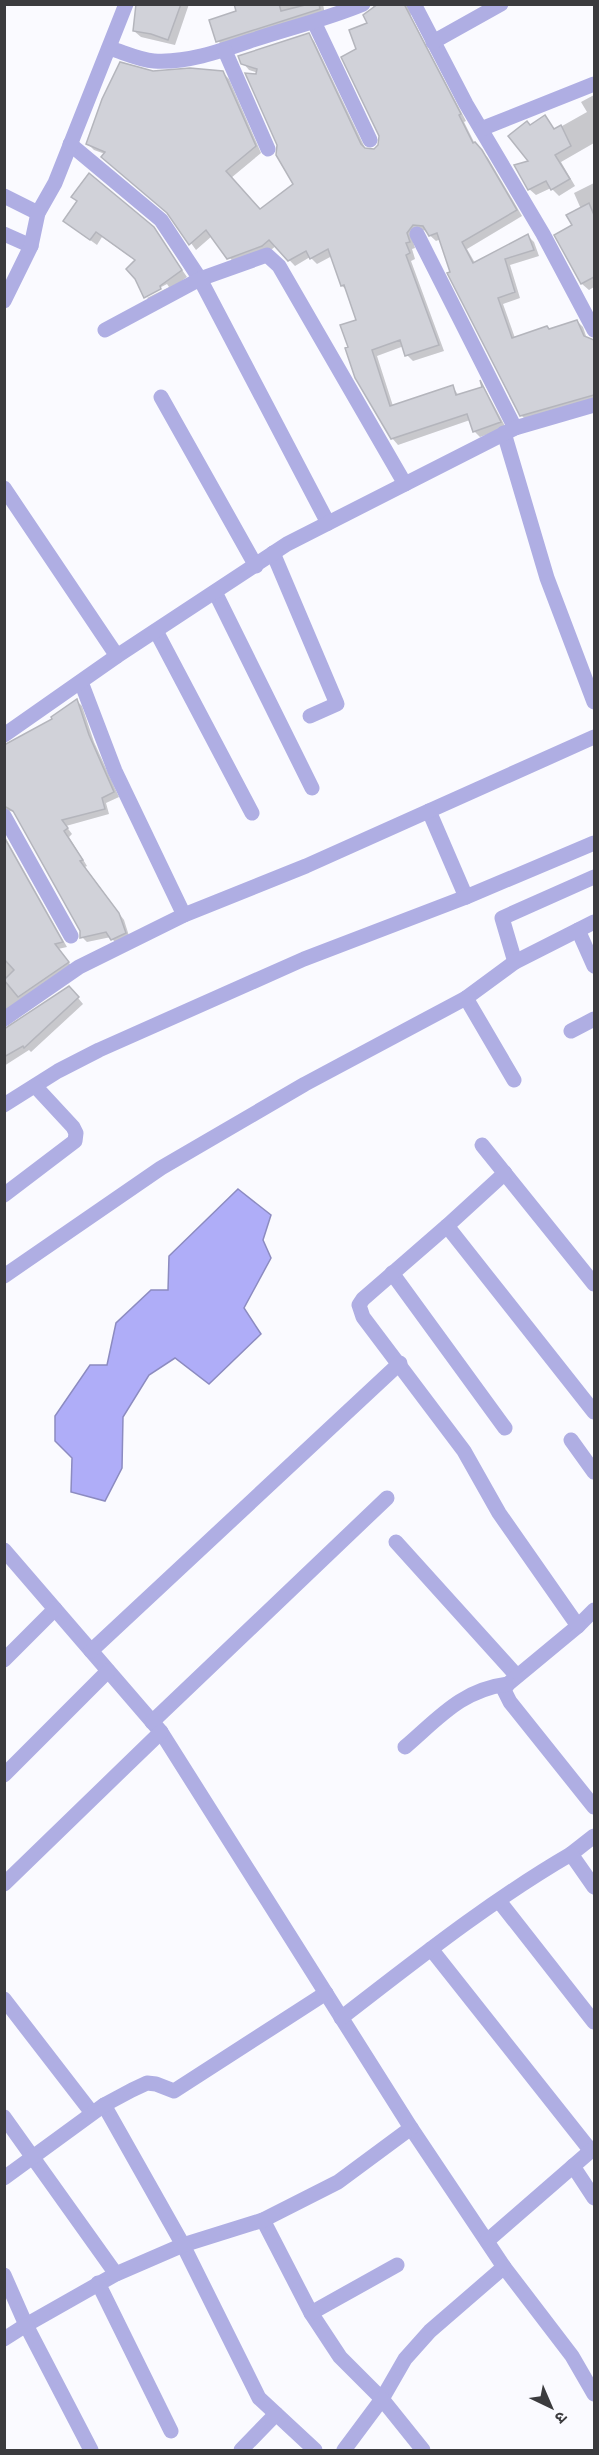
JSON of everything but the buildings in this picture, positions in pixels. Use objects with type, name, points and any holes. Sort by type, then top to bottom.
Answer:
[{"type":"street","points":[[4,301],[31,246],[38,213],[55,183],[126,4]]},
{"type":"street","points":[[109,48],[150,61],[171,61],[225,51],[314,22],[329,11],[363,4]]},
{"type":"street","points":[[414,4],[594,330]]},
{"type":"street","points":[[433,42],[501,4]]},
{"type":"street","points":[[314,22],[370,140]]},
{"type":"street","points":[[225,51],[268,149]]},
{"type":"street","points":[[481,129],[594,84]]},
{"type":"street","points":[[70,144],[161,220],[200,279],[328,523]]},
{"type":"street","points":[[4,196],[38,213]]},
{"type":"street","points":[[4,234],[31,246]]},
{"type":"street","points":[[417,234],[510,431],[547,578],[594,702]]},
{"type":"street","points":[[105,330],[200,279],[267,255],[279,266],[405,484]]},
{"type":"street","points":[[161,397],[256,566]]},
{"type":"street","points":[[4,735],[117,656],[273,553],[510,431],[594,405]]},
{"type":"street","points":[[4,488],[117,656]]},
{"type":"street","points":[[273,553],[337,705],[310,716]]},
{"type":"street","points":[[215,592],[312,788]]},
{"type":"street","points":[[156,631],[252,813]]},
{"type":"street","points":[[81,682],[115,771],[184,915]]},
{"type":"street","points":[[4,1019],[80,967],[184,915],[306,866],[594,737]]},
{"type":"street","points":[[429,811],[466,897]]},
{"type":"street","points":[[4,816],[71,936]]},
{"type":"street","points":[[4,1106],[99,1050],[304,959],[466,897],[594,843]]},
{"type":"street","points":[[515,962],[501,918],[594,877]]},
{"type":"street","points":[[4,1276],[161,1168],[305,1084],[466,998],[515,962],[594,922]]},
{"type":"street","points":[[578,930],[594,966]]},
{"type":"street","points":[[466,998],[514,1080]]},
{"type":"street","points":[[571,1030],[594,1019]]},
{"type":"street","points":[[4,1195],[75,1141],[76,1133],[73,1127],[35,1086]]},
{"type":"street","points":[[482,1145],[594,1284]]},
{"type":"street","points":[[505,1173],[359,1305],[363,1317],[400,1363],[464,1451],[499,1513],[578,1626]]},
{"type":"street","points":[[447,1226],[594,1412]]},
{"type":"street","points":[[392,1274],[505,1428]]},
{"type":"street","points":[[91,1651],[400,1363]]},
{"type":"street","points":[[571,1440],[594,1472]]},
{"type":"street","points":[[4,1884],[157,1727],[387,1498]]},
{"type":"street","points":[[396,1542],[513,1680]]},
{"type":"street","points":[[4,1550],[157,1727],[411,2128],[504,2266],[592,2386]]},
{"type":"street","points":[[4,1660],[55,1609]]},
{"type":"street","points":[[594,1610],[504,1690],[506,1696],[594,1807]]},
{"type":"street","points":[[4,1775],[108,1671]]},
{"type":"street","points":[[405,1747],[469,1694],[488,1686],[513,1680]]},
{"type":"street","points":[[341,2018],[431,1949],[594,1836]]},
{"type":"street","points":[[571,1854],[594,1887]]},
{"type":"street","points":[[499,1901],[594,2022]]},
{"type":"street","points":[[431,1949],[593,2150],[487,2241]]},
{"type":"street","points":[[4,2178],[98,2109],[147,2083],[174,2091],[326,1993]]},
{"type":"street","points":[[4,1999],[98,2109],[183,2245],[260,2398],[315,2451]]},
{"type":"street","points":[[4,2117],[116,2274]]},
{"type":"street","points":[[4,2339],[116,2274],[183,2245],[263,2220],[338,2182],[411,2128]]},
{"type":"street","points":[[573,2166],[594,2198]]},
{"type":"street","points":[[263,2220],[312,2313],[340,2357],[382,2399],[423,2451]]},
{"type":"street","points":[[312,2313],[397,2265]]},
{"type":"street","points":[[344,2451],[382,2399],[405,2359],[430,2331],[504,2266]]},
{"type":"street","points":[[4,2275],[26,2325],[91,2451]]},
{"type":"street","points":[[98,2283],[171,2432]]},
{"type":"street","points":[[241,2451],[276,2414]]},
{"type":"water","points":[[238,1189],[271,1215],[263,1240],[271,1258],[244,1308],[261,1334],[209,1384],[175,1358],[149,1375],[123,1417],[122,1468],[105,1501],[71,1492],[72,1458],[55,1441],[55,1416],[90,1365],[107,1365],[116,1323],[151,1290],[168,1290],[169,1256]]}]
